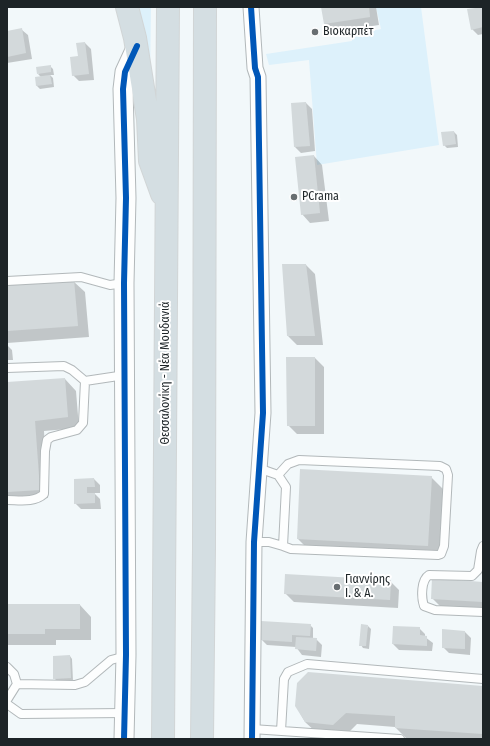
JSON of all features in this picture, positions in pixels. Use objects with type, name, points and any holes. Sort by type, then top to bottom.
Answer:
[{"type":"highway","points":[[127,7],[137,46],[148,120],[150,162],[166,204]]},
{"type":"highway","name":"Θεσσαλονίκη - Νέα Μουδανιά","points":[[164,739],[168,7]]},
{"type":"highway","points":[[202,739],[204,548],[205,7]]},
{"type":"street","points":[[251,7],[255,68],[258,77],[263,413],[254,542],[252,734]]},
{"type":"street","points":[[124,739],[126,655],[124,283],[126,198],[123,89],[125,72],[137,46]]},
{"type":"lane","points":[[7,281],[81,277],[110,285],[124,283]]},
{"type":"lane","points":[[7,368],[64,366],[72,370],[85,381],[125,375]]},
{"type":"lane","points":[[7,500],[28,500],[39,498],[44,494],[46,444],[51,436],[72,432],[77,430],[83,424],[85,381]]},
{"type":"lane","points":[[254,542],[269,542],[291,549],[438,555],[441,554],[444,546],[448,475],[446,469],[440,466],[299,460],[288,464],[278,475]]},
{"type":"lane","points":[[258,468],[278,475],[286,488],[283,546]]},
{"type":"lane","points":[[483,546],[478,570],[472,576],[429,575],[425,577],[423,582],[422,601],[424,606],[435,610],[483,612]]},
{"type":"lane","points":[[17,684],[75,685],[85,682],[111,660],[126,655]]},
{"type":"lane","points":[[281,731],[284,679],[288,672],[307,664],[483,680]]},
{"type":"lane","points":[[7,667],[14,674],[17,684],[7,700]]},
{"type":"lane","points":[[7,704],[21,714],[125,713]]},
{"type":"lane","points":[[252,734],[281,731],[400,739]]},
{"type":"shaded area","points":[[136,7],[151,7],[150,81]]},
{"type":"shaded area","points":[[376,7],[421,7],[439,145],[317,165],[309,60],[269,65],[266,54],[352,41],[351,35],[381,29]]},
{"type":"building","points":[[321,7],[369,7],[370,17],[324,24]]},
{"type":"building","points":[[483,7],[483,27],[471,30],[467,9]]},
{"type":"building","points":[[22,28],[26,53],[7,57],[7,31]]},
{"type":"building","points":[[85,42],[89,74],[72,76],[70,57],[78,56],[76,43]]},
{"type":"building","points":[[51,65],[51,72],[37,74],[36,67]]},
{"type":"building","points":[[50,75],[52,84],[36,86],[35,77]]},
{"type":"building","points":[[306,102],[310,146],[294,147],[291,103]]},
{"type":"building","points":[[454,131],[456,144],[443,146],[441,132]]},
{"type":"building","points":[[314,155],[320,213],[301,215],[295,157]]},
{"type":"building","points":[[282,264],[306,264],[315,336],[287,336]]},
{"type":"building","points":[[74,280],[78,326],[7,331],[7,285]]},
{"type":"building","points":[[286,357],[315,357],[315,426],[287,426]]},
{"type":"building","points":[[65,378],[68,417],[35,421],[40,490],[7,492],[7,382]]},
{"type":"building","points":[[300,469],[432,476],[428,546],[297,539]]},
{"type":"building","points":[[94,478],[95,487],[87,487],[87,493],[95,493],[95,503],[74,504],[74,479]]},
{"type":"building","name":"Γιαννίρης Ι. & Α.","points":[[285,574],[391,580],[390,600],[284,594]]},
{"type":"building","points":[[432,578],[483,582],[483,602],[431,599]]},
{"type":"building","points":[[7,604],[80,604],[80,629],[45,629],[45,634],[7,634]]},
{"type":"building","points":[[261,621],[311,624],[310,636],[292,635],[292,642],[260,640]]},
{"type":"building","points":[[361,624],[368,625],[366,646],[359,646]]},
{"type":"building","points":[[393,626],[420,627],[420,635],[427,636],[427,646],[392,644]]},
{"type":"building","points":[[442,629],[465,631],[465,649],[442,648]]},
{"type":"building","points":[[296,637],[317,638],[316,651],[295,649]]},
{"type":"building","points":[[70,655],[71,678],[53,679],[53,656]]},
{"type":"building","points":[[308,672],[483,686],[483,734],[395,728],[395,716],[346,713],[333,725],[305,722],[295,706],[297,683]]},
{"type":"cycle path","points":[[251,7],[255,68],[258,77],[263,413],[254,542],[252,739]]},
{"type":"cycle path","points":[[124,739],[126,655],[124,283],[126,198],[123,89],[125,72],[137,46]]},
{"type":"place","name":"Βιοκαρπέτ","points":[[315,32]]},
{"type":"place","name":"PCrama","points":[[294,197]]},
{"type":"place","name":"Γιαννίρης Ι. & Α.","points":[[337,587]]}]
